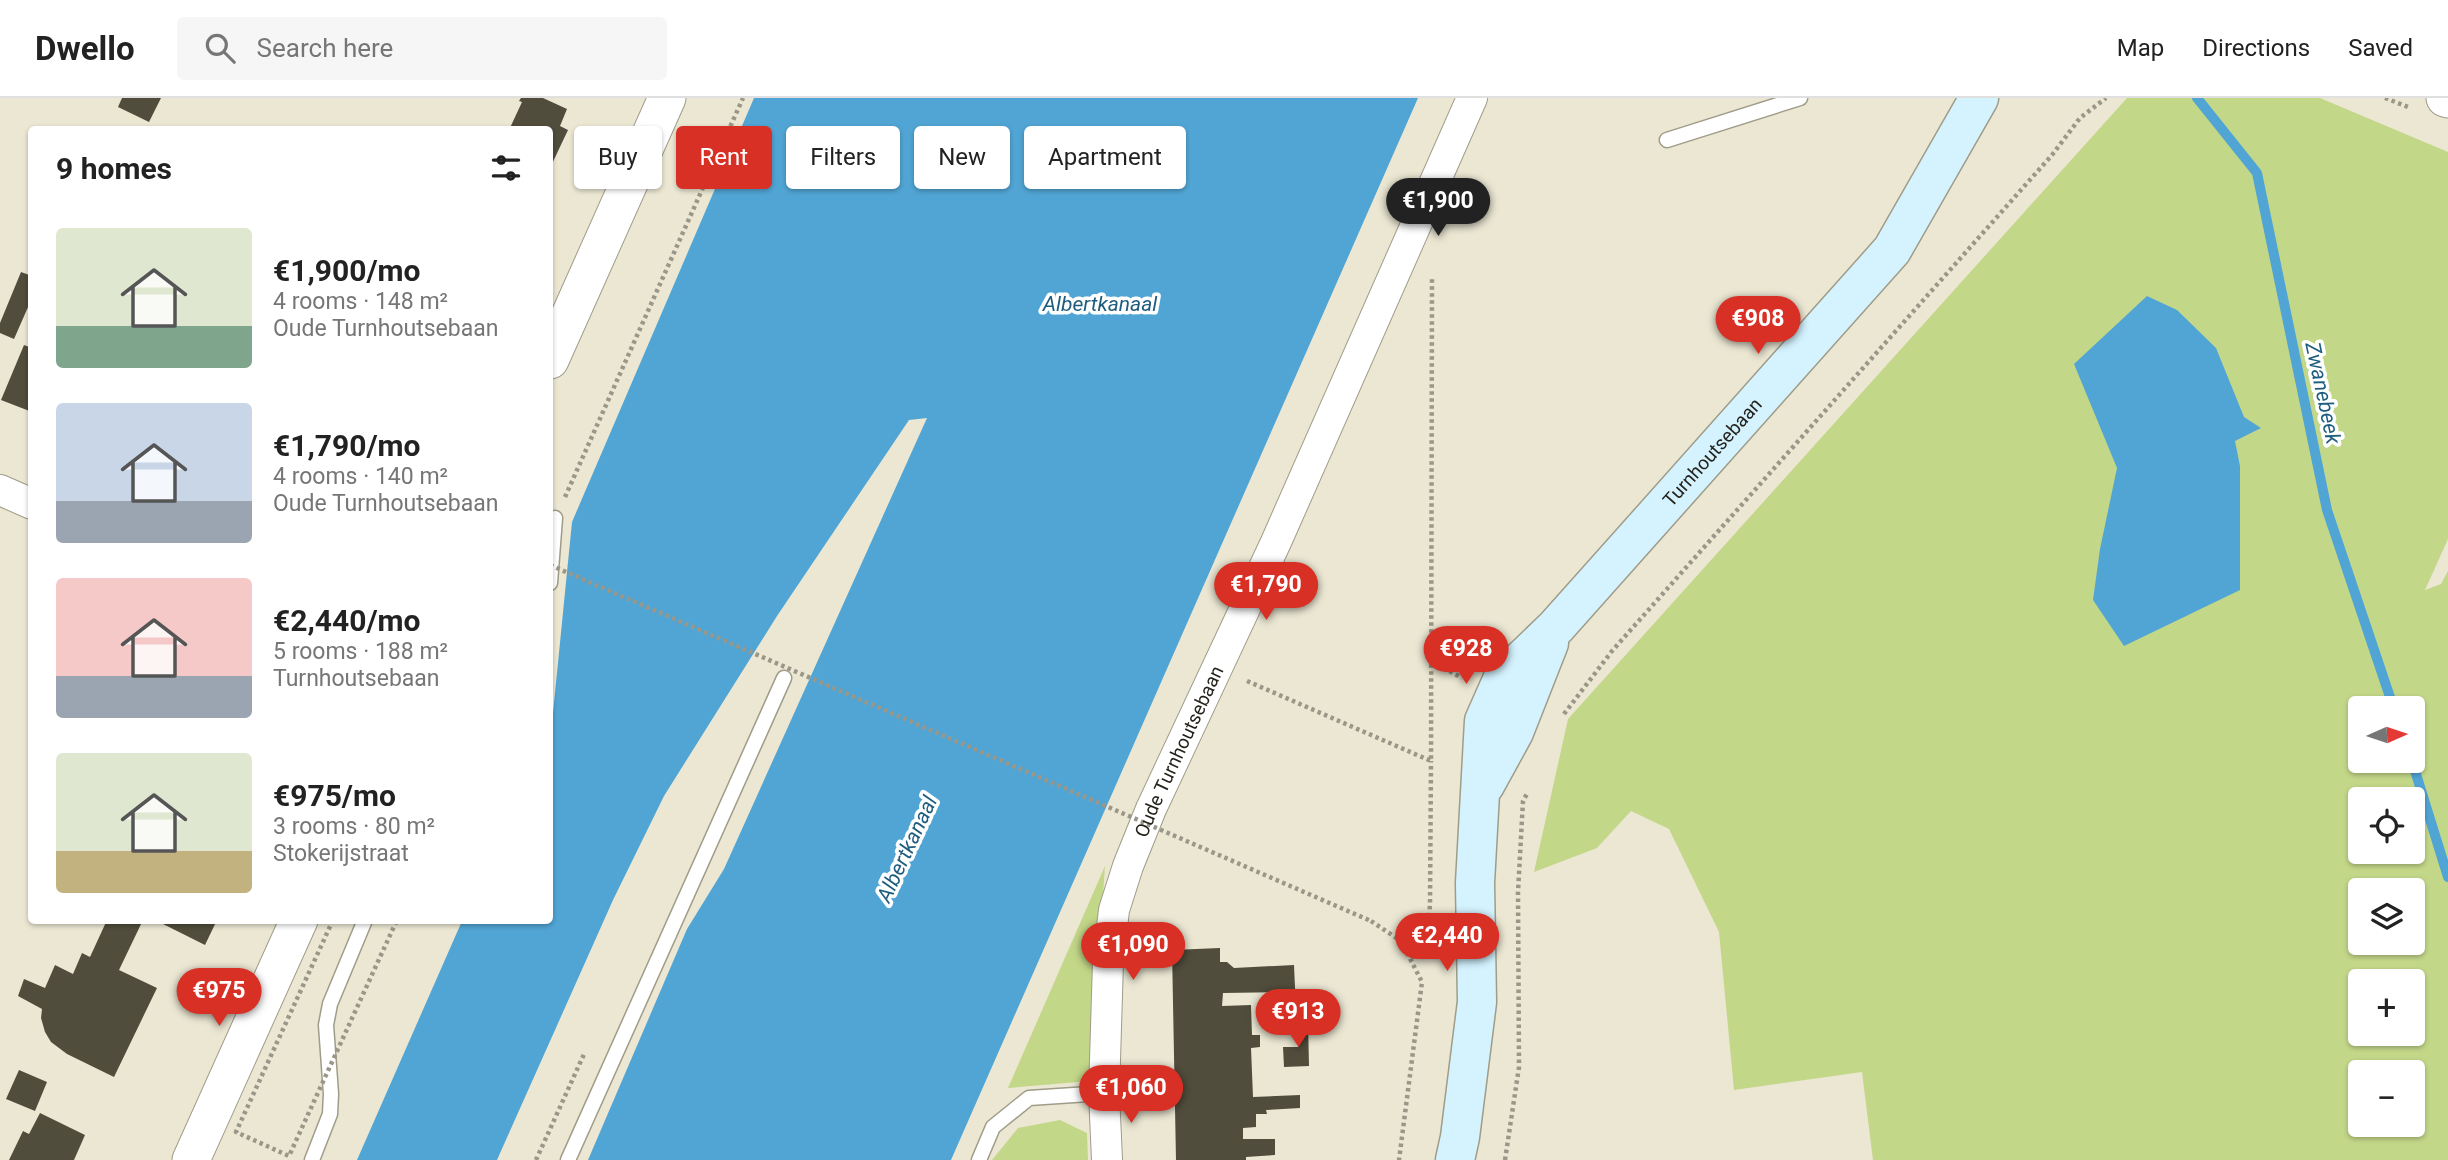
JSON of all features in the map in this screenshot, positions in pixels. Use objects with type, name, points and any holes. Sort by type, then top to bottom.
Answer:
[{"type":"main road","name":"Turnhoutsebaan","points":[[1455,1160],[1477,1002],[1475,883],[1484,721],[1495,693],[1503,678],[1556,627],[1892,250],[1979,98]]},
{"type":"street","points":[[553,353],[667,98]]},
{"type":"street","name":"Oude Turnhoutsebaan","points":[[1107,1160],[1104,1093],[1108,962],[1114,910],[1128,866],[1151,809],[1352,371],[1472,98]]},
{"type":"street","points":[[0,491],[28,502]]},
{"type":"street","points":[[191,1160],[297,924]]},
{"type":"lane","points":[[1667,140],[1800,98]]},
{"type":"lane","points":[[553,544],[555,518]]},
{"type":"lane","points":[[568,1160],[784,678]]},
{"type":"lane","points":[[312,1160],[331,1114],[326,1025],[328,1015],[363,924]]},
{"type":"lane","points":[[978,1160],[993,1127],[1029,1098],[1104,1093]]},
{"type":"path","points":[[555,518],[743,98]]},
{"type":"path","points":[[1559,722],[1612,651],[2035,175],[2080,118],[2106,98]]},
{"type":"path","points":[[1410,958],[1426,946],[1430,905],[1432,273]]},
{"type":"path","points":[[553,566],[1371,921],[1401,941],[1422,982],[1399,1160]]},
{"type":"path","points":[[1217,668],[1431,761]]},
{"type":"path","points":[[1505,1160],[1519,1067],[1518,884],[1523,802],[1528,790]]},
{"type":"path","points":[[331,924],[236,1132],[289,1156],[395,924]]},
{"type":"green space","points":[[2127,98],[2320,98],[2448,152],[2448,539],[2425,590],[2441,584],[2448,571],[2448,1160],[1873,1160],[1862,1072],[1734,1090],[1719,932],[1669,829],[1631,811],[1597,848],[1534,872],[1568,719]]},
{"type":"green space","points":[[1105,866],[1090,1081],[1008,1088]]},
{"type":"green space","points":[[1060,1120],[1087,1133],[1088,1160],[992,1160],[1018,1128]]},
{"type":"water","name":"Albertkanaal","points":[[754,98],[1418,98],[951,1160],[588,1160],[687,929],[724,869],[927,418],[909,420],[777,616],[664,796],[613,900],[497,1160],[357,1160],[461,924],[553,924],[553,713],[572,522],[715,189],[772,189],[772,126],[742,126]]},
{"type":"water","points":[[2147,296],[2177,310],[2216,348],[2244,417],[2261,428],[2235,441],[2240,466],[2240,590],[2124,646],[2093,600],[2100,549],[2117,468],[2074,364]]},
{"type":"building","points":[[122,98],[161,98],[149,122],[118,107]]},
{"type":"building","points":[[521,98],[543,98],[567,109],[560,126],[568,130],[553,162],[553,126],[511,126],[522,102],[519,101]]},
{"type":"building","points":[[21,272],[28,275],[28,307],[14,339],[0,333],[0,323]]},
{"type":"building","points":[[24,345],[28,346],[28,410],[1,400]]},
{"type":"building","points":[[105,924],[141,924],[119,970],[157,988],[114,1077],[67,1054],[51,1042],[41,1018],[42,1009],[18,996],[24,979],[45,988],[55,965],[73,974],[82,953],[90,957]]},
{"type":"building","points":[[163,924],[215,924],[205,945]]},
{"type":"building","points":[[1220,948],[1220,962],[1227,962],[1234,968],[1294,965],[1296,1010],[1281,1010],[1280,992],[1223,993],[1222,1006],[1251,1005],[1252,1035],[1260,1035],[1260,1047],[1251,1048],[1253,1097],[1300,1095],[1300,1108],[1266,1110],[1267,1114],[1256,1114],[1256,1127],[1243,1128],[1243,1139],[1275,1139],[1275,1155],[1246,1157],[1246,1160],[1176,1160],[1172,950]]},
{"type":"building","points":[[1297,1022],[1308,1022],[1309,1066],[1284,1067],[1283,1047],[1298,1047]]},
{"type":"building","points":[[19,1070],[47,1082],[35,1111],[6,1099]]},
{"type":"building","points":[[40,1113],[85,1135],[74,1160],[9,1160],[23,1131],[29,1134]]},
{"type":"waterway","name":"Zwanebeek","points":[[2197,98],[2257,173],[2327,510],[2390,696]]},
{"type":"waterway","name":"Zwanebeek","points":[[2416,774],[2448,877]]}]
